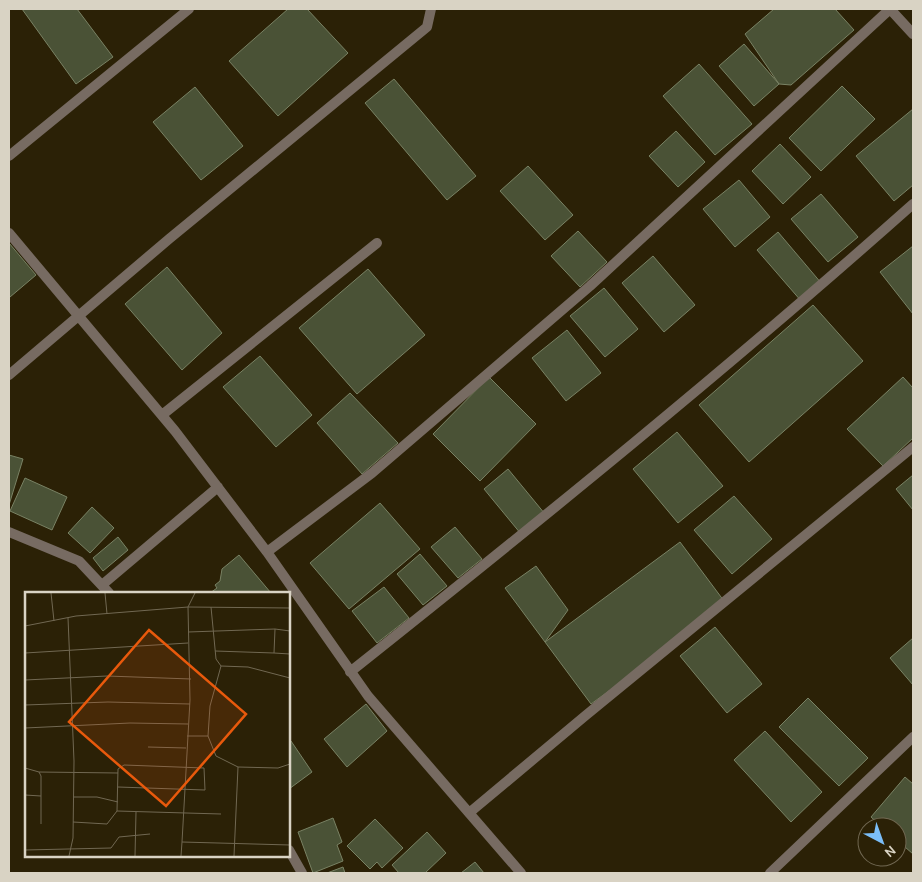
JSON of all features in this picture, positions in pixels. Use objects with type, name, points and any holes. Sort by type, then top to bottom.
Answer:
[{"type":"street","points":[[9,156],[189,9]]},
{"type":"street","points":[[9,375],[427,27],[431,9]]},
{"type":"street","points":[[266,552],[372,473],[590,286],[890,9],[913,34]]},
{"type":"street","points":[[350,672],[466,580],[811,295],[913,204]]},
{"type":"street","points":[[9,232],[162,415],[218,487],[368,696],[521,873]]},
{"type":"street","points":[[162,415],[377,243]]},
{"type":"street","points":[[469,813],[913,447]]},
{"type":"street","points":[[102,585],[218,487]]},
{"type":"street","points":[[9,532],[79,561],[108,592]]},
{"type":"street","points":[[770,873],[913,737]]},
{"type":"street","points":[[290,852],[302,873]]},
{"type":"building","points":[[22,9],[77,9],[113,57],[76,84]]},
{"type":"building","points":[[288,9],[307,9],[348,53],[278,116],[229,61]]},
{"type":"building","points":[[774,9],[835,9],[854,30],[791,85],[779,84],[745,34]]},
{"type":"building","points":[[744,44],[779,84],[754,106],[719,66]]},
{"type":"building","points":[[699,64],[752,124],[715,155],[663,96]]},
{"type":"building","points":[[394,79],[476,176],[447,200],[365,103]]},
{"type":"building","points":[[842,86],[875,119],[821,171],[789,138]]},
{"type":"building","points":[[195,87],[243,146],[201,180],[153,122]]},
{"type":"building","points":[[913,109],[913,185],[894,201],[856,156]]},
{"type":"building","points":[[676,131],[705,162],[678,187],[649,156]]},
{"type":"building","points":[[780,144],[811,177],[783,204],[752,171]]},
{"type":"building","points":[[528,166],[573,215],[545,240],[500,191]]},
{"type":"building","points":[[739,180],[770,217],[735,247],[703,209]]},
{"type":"building","points":[[821,194],[858,237],[828,262],[791,219]]},
{"type":"building","points":[[578,231],[607,262],[580,287],[551,256]]},
{"type":"building","points":[[778,232],[822,284],[802,302],[757,250]]},
{"type":"building","points":[[9,243],[36,275],[10,297],[9,295]]},
{"type":"building","points":[[913,246],[913,314],[880,272]]},
{"type":"building","points":[[653,256],[695,305],[664,332],[622,283]]},
{"type":"building","points":[[167,267],[222,333],[182,370],[125,304]]},
{"type":"building","points":[[368,269],[425,335],[357,394],[299,328]]},
{"type":"building","points":[[604,288],[638,329],[605,357],[570,316]]},
{"type":"building","points":[[813,305],[863,361],[749,462],[699,405]]},
{"type":"building","points":[[567,330],[601,373],[566,401],[532,358]]},
{"type":"building","points":[[260,356],[312,415],[276,447],[223,387]]},
{"type":"building","points":[[489,377],[536,424],[480,481],[433,434]]},
{"type":"building","points":[[903,377],[913,388],[913,438],[883,466],[847,429]]},
{"type":"building","points":[[350,393],[398,443],[362,474],[317,423]]},
{"type":"building","points":[[677,432],[723,486],[678,523],[633,469]]},
{"type":"building","points":[[9,455],[23,459],[9,505]]},
{"type":"building","points":[[508,469],[545,514],[521,534],[484,489]]},
{"type":"building","points":[[913,475],[913,510],[896,489]]},
{"type":"building","points":[[25,478],[67,497],[52,530],[10,511]]},
{"type":"building","points":[[734,496],[772,539],[732,574],[694,530]]},
{"type":"building","points":[[380,503],[420,549],[349,609],[310,563]]},
{"type":"building","points":[[92,507],[114,528],[90,553],[68,533]]},
{"type":"building","points":[[455,527],[482,559],[458,578],[431,547]]},
{"type":"building","points":[[118,537],[128,550],[103,571],[93,558]]},
{"type":"building","points":[[680,542],[727,605],[591,704],[545,642]]},
{"type":"building","points":[[420,554],[447,586],[423,605],[397,574]]},
{"type":"building","points":[[239,555],[270,592],[211,592],[217,588],[215,585],[220,581],[222,569]]},
{"type":"building","points":[[536,566],[568,610],[545,642],[505,588]]},
{"type":"building","points":[[384,587],[409,618],[377,643],[352,611]]},
{"type":"building","points":[[715,627],[762,684],[727,713],[680,656]]},
{"type":"building","points":[[913,638],[913,685],[890,658]]},
{"type":"building","points":[[808,698],[868,758],[839,786],[779,727]]},
{"type":"building","points":[[366,704],[387,731],[347,767],[324,739]]},
{"type":"building","points":[[765,731],[822,792],[791,822],[734,760]]},
{"type":"building","points":[[290,742],[312,772],[290,788]]},
{"type":"building","points":[[905,777],[913,784],[913,854],[907,849],[907,817],[871,817]]},
{"type":"building","points":[[333,818],[342,842],[337,845],[343,861],[313,873],[298,832]]},
{"type":"building","points":[[375,819],[403,848],[382,868],[377,862],[370,869],[347,846]]},
{"type":"building","points":[[427,832],[446,853],[425,873],[399,873],[392,865]]},
{"type":"building","points":[[475,862],[484,873],[461,873]]},
{"type":"building","points":[[343,867],[345,873],[327,873]]}]
